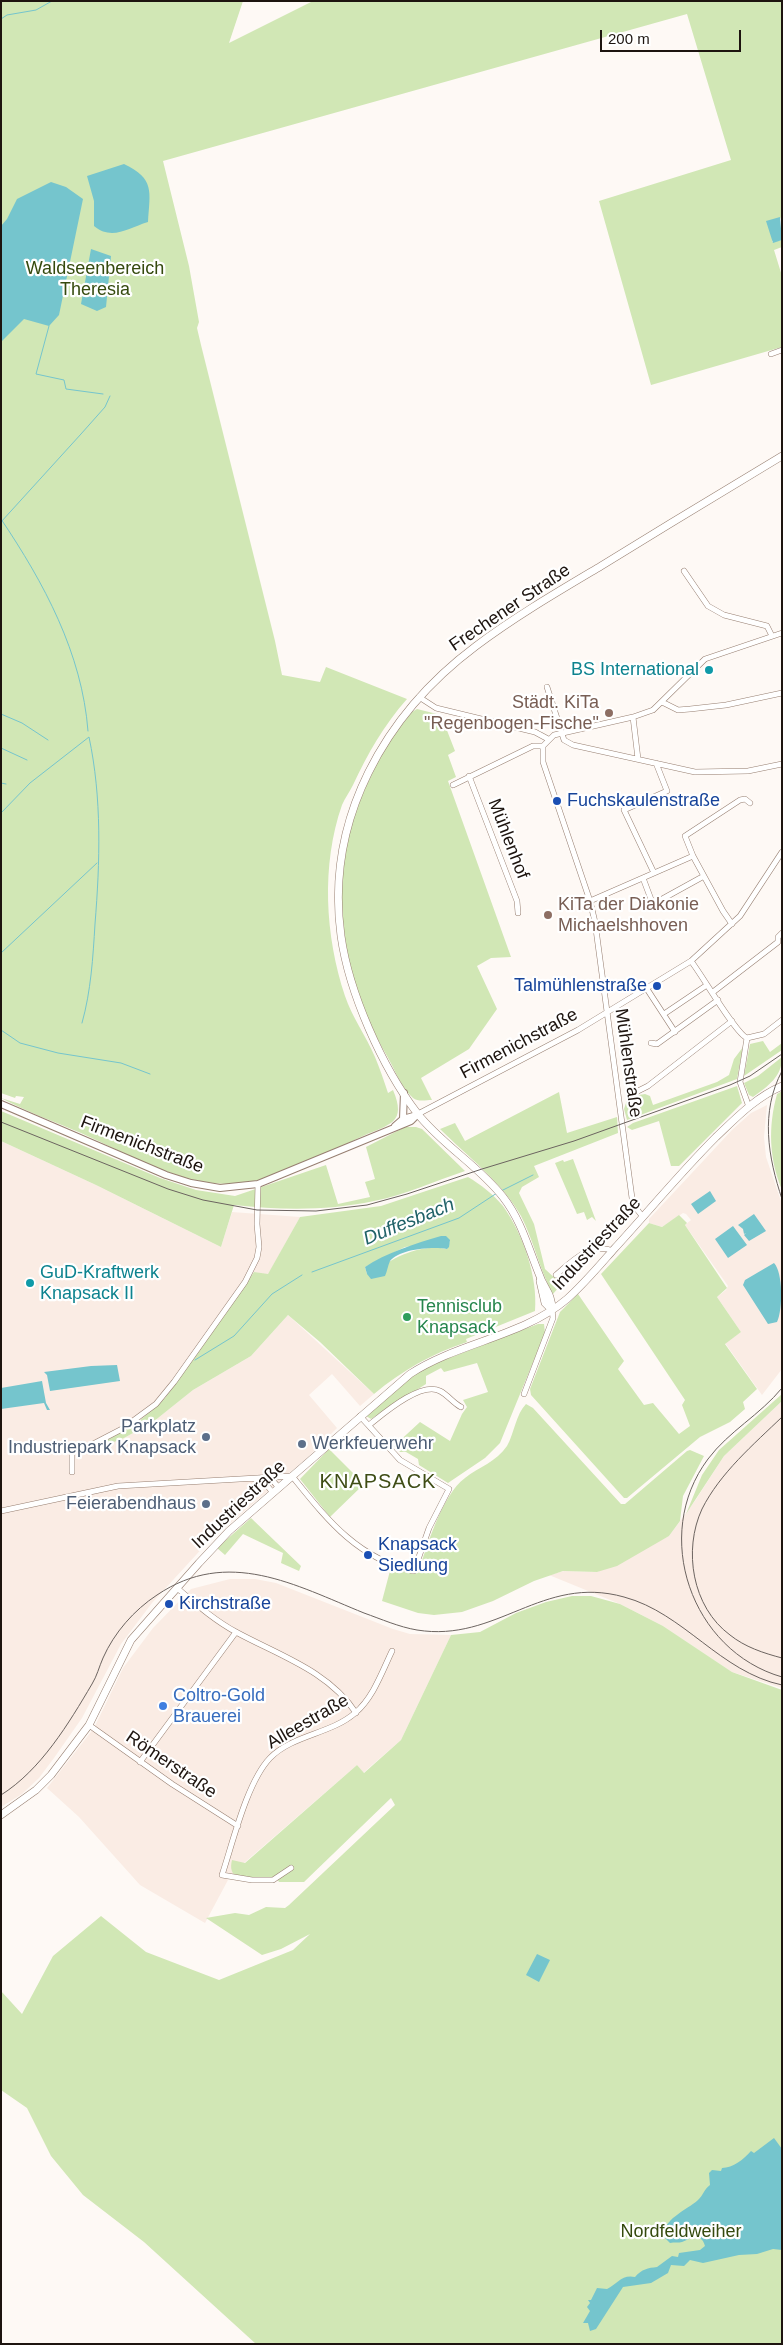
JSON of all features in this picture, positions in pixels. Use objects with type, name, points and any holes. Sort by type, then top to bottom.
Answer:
[{"type":"main road","name":"Frechener Straße","points":[[552,1310],[552,1299],[540,1278],[518,1220],[495,1188],[448,1146],[418,1114],[404,1093],[371,1029],[350,979],[339,922],[339,874],[347,827],[362,783],[381,747],[400,719],[419,697],[476,646],[518,617],[782,456]]},
{"type":"main road","name":"Industriestraße","points":[[1,1815],[36,1790],[51,1775],[89,1725],[131,1640],[229,1530],[360,1416],[421,1367],[517,1329],[552,1310],[588,1278],[699,1154],[749,1107],[782,1086]]},
{"type":"street","points":[[771,354],[782,350]]},
{"type":"street","points":[[684,571],[708,606],[724,615],[767,626],[772,636]]},
{"type":"street","points":[[453,785],[533,746],[543,746],[548,739],[560,733],[633,718],[653,710],[705,659],[782,633]]},
{"type":"street","points":[[546,687],[560,733],[564,740],[573,745],[694,772],[723,773],[748,771],[782,764]]},
{"type":"street","points":[[662,702],[678,710],[726,705],[782,692]]},
{"type":"street","points":[[419,697],[436,708],[536,732],[548,739]]},
{"type":"street","points":[[633,718],[638,759]]},
{"type":"street","name":"Mühlenstraße","points":[[543,746],[543,762],[590,901],[600,951],[632,1198],[635,1207],[643,1217]]},
{"type":"street","points":[[654,873],[624,810],[667,791],[656,763]]},
{"type":"street","name":"Mühlenhof","points":[[469,776],[517,901],[518,913]]},
{"type":"street","points":[[732,924],[723,912],[693,856],[685,836],[740,800],[745,799],[750,803]]},
{"type":"street","name":"Firmenichstraße","points":[[388,1131],[403,1119],[418,1114],[516,1065],[608,1014],[691,962],[743,912],[782,852]]},
{"type":"street","points":[[590,901],[693,856]]},
{"type":"street","points":[[644,878],[652,902],[655,903],[704,876]]},
{"type":"street","points":[[712,992],[780,943],[778,937],[782,933]]},
{"type":"street","points":[[691,962],[742,1035],[747,1038],[764,1034],[782,1020]]},
{"type":"street","points":[[664,1014],[707,985]]},
{"type":"street","points":[[647,988],[675,1032]]},
{"type":"street","points":[[651,1043],[657,1044],[718,1000]]},
{"type":"street","points":[[630,1095],[648,1086],[732,1021]]},
{"type":"street","points":[[747,1038],[740,1082],[749,1107]]},
{"type":"street","points":[[403,1119],[404,1093]]},
{"type":"street","name":"Firmenichstraße","points":[[1,1104],[177,1179],[220,1188],[258,1184],[411,1121],[418,1114]]},
{"type":"street","points":[[72,1472],[72,1452],[122,1429],[142,1416],[160,1398],[244,1282],[257,1258],[259,1248],[257,1224],[258,1184]]},
{"type":"street","points":[[556,1275],[571,1262],[590,1251],[604,1248],[612,1251]]},
{"type":"street","points":[[524,1394],[553,1318],[552,1310]]},
{"type":"street","points":[[370,1425],[402,1401],[426,1389],[439,1390],[461,1407]]},
{"type":"street","points":[[1,1511],[118,1486],[292,1476],[329,1522],[358,1547],[379,1560],[414,1571],[428,1528],[449,1489],[400,1460],[360,1416]]},
{"type":"street","points":[[269,1476],[276,1490]]},
{"type":"street","points":[[251,1478],[262,1481],[276,1490]]},
{"type":"street","points":[[177,1588],[203,1610],[236,1632],[305,1667],[340,1693],[356,1713]]},
{"type":"street","points":[[140,1762],[236,1632]]},
{"type":"street","name":"Alleestraße","points":[[291,1868],[273,1880],[252,1880],[222,1875],[253,1787],[270,1758],[288,1746],[340,1723],[356,1713],[371,1693],[392,1651]]},
{"type":"street","name":"Römerstraße","points":[[89,1725],[140,1762],[238,1826]]},
{"type":"shaded area","points":[[767,1105],[764,1137],[766,1157],[782,1204],[782,1369],[762,1395],[725,1343],[741,1332],[717,1297],[728,1286],[685,1225],[691,1220],[683,1213],[662,1227],[649,1223],[649,1219],[732,1130],[751,1113]]},
{"type":"shaded area","points":[[1,1141],[96,1185],[221,1247],[232,1212],[300,1217],[268,1275],[254,1272],[165,1398],[136,1424],[96,1448],[124,1438],[153,1422],[193,1390],[251,1356],[288,1315],[374,1394],[360,1406],[332,1374],[309,1395],[337,1428],[308,1457],[207,1543],[152,1603],[121,1644],[82,1718],[54,1758],[39,1778],[22,1794],[1,1807]]},
{"type":"shaded area","points":[[782,1401],[782,1688],[732,1672],[663,1626],[620,1604],[549,1575],[564,1571],[597,1572],[669,1536],[695,1501],[724,1456]]},
{"type":"shaded area","points":[[230,1579],[255,1579],[276,1583],[410,1634],[451,1635],[401,1740],[363,1773],[357,1765],[244,1863],[228,1880],[205,1923],[140,1885],[79,1817],[47,1788],[94,1728],[123,1668],[153,1628],[191,1589]]},
{"type":"green space","name":"Waldseenbereich Theresia","points":[[1,1],[243,1],[229,43],[313,1],[782,1],[782,222],[780,217],[772,242],[782,240],[782,247],[774,250],[782,276],[782,347],[651,385],[599,201],[731,160],[687,14],[163,161],[189,266],[199,322],[197,328],[282,675],[320,682],[326,667],[407,699],[377,740],[342,805],[335,828],[328,876],[330,925],[338,973],[348,1004],[375,1057],[388,1093],[393,1090],[397,1101],[397,1116],[388,1125],[304,1164],[273,1176],[243,1183],[222,1184],[201,1181],[160,1169],[1,1098],[20,1104],[24,1097],[16,1096],[15,1098],[1,1093]]},
{"type":"green space","points":[[417,709],[441,715],[455,751],[448,755],[456,777],[448,781],[511,957],[491,958],[477,966],[497,1009],[469,1049],[421,1078],[432,1100],[417,1100],[405,1089],[370,1022],[357,988],[348,953],[343,918],[342,882],[347,846],[356,811],[384,749],[412,712]]},
{"type":"green space","points":[[763,1041],[770,1052],[782,1043],[782,1050],[744,1076],[750,1044]]},
{"type":"green space","points":[[743,1047],[737,1079],[627,1120],[624,1109],[627,1100],[633,1102],[638,1109],[640,1108],[637,1100],[639,1095],[645,1094],[650,1096],[653,1105],[717,1082],[729,1075],[734,1059]]},
{"type":"green space","points":[[782,1057],[777,1076],[753,1097],[749,1095],[744,1083],[758,1076]]},
{"type":"green space","points":[[737,1086],[742,1103],[679,1166],[671,1166],[659,1121],[632,1130],[627,1127],[633,1123]]},
{"type":"green space","points":[[782,1091],[782,1190],[774,1166],[771,1130],[777,1094]]},
{"type":"green space","points":[[559,1092],[567,1133],[617,1117],[618,1133],[534,1166],[539,1177],[522,1187],[519,1193],[534,1224],[545,1269],[559,1282],[559,1287],[553,1294],[526,1226],[513,1204],[484,1170],[440,1129],[455,1123],[465,1141]]},
{"type":"green space","points":[[1,1111],[160,1178],[196,1190],[235,1196],[326,1165],[338,1204],[370,1197],[365,1182],[375,1179],[366,1147],[405,1127],[422,1129],[465,1171],[397,1195],[339,1207],[304,1209],[234,1205],[221,1247],[96,1185],[1,1141]]},
{"type":"green space","points":[[573,1159],[596,1221],[592,1217],[587,1220],[584,1212],[577,1214],[555,1163]]},
{"type":"green space","points":[[468,1177],[477,1183],[503,1206],[517,1229],[528,1256],[534,1284],[535,1311],[466,1339],[467,1342],[429,1357],[396,1377],[374,1394],[320,1342],[288,1315],[251,1356],[193,1390],[153,1422],[124,1438],[96,1449],[95,1447],[136,1424],[165,1398],[254,1272],[268,1274],[300,1217],[381,1206]],"holes":[[[450,1241],[447,1249],[425,1248],[414,1251],[395,1258],[367,1274],[365,1267],[405,1247]]]},
{"type":"green space","points":[[679,1215],[687,1223],[685,1225],[727,1288],[717,1297],[741,1332],[725,1344],[757,1389],[743,1402],[745,1409],[730,1422],[700,1437],[627,1498],[624,1498],[531,1395],[530,1389],[560,1312],[578,1294],[624,1361],[618,1369],[644,1405],[653,1403],[679,1434],[690,1426],[682,1405],[685,1400],[601,1274],[649,1223],[662,1227]]},
{"type":"green space","points":[[538,1324],[544,1324],[545,1333],[500,1443],[485,1458],[448,1483],[419,1465],[418,1459],[406,1452],[400,1452],[394,1446],[420,1422],[450,1441],[467,1407],[463,1400],[488,1392],[477,1363],[444,1372],[441,1368],[426,1376],[426,1384],[371,1419],[366,1416],[411,1377],[431,1365]]},
{"type":"green space","points":[[782,1394],[782,1401],[724,1456],[686,1514],[702,1475],[719,1450]]},
{"type":"green space","points":[[526,1404],[533,1408],[621,1504],[625,1504],[687,1451],[690,1450],[704,1456],[683,1496],[680,1521],[669,1536],[617,1566],[597,1572],[563,1571],[534,1581],[493,1601],[462,1612],[434,1615],[418,1613],[382,1601],[391,1567],[402,1571],[418,1573],[436,1522],[449,1496],[465,1478],[503,1452],[520,1413]]},
{"type":"green space","points":[[329,1449],[364,1484],[330,1517],[300,1479]]},
{"type":"green space","points":[[251,1518],[301,1566],[299,1571],[281,1563],[283,1553],[243,1534],[225,1555],[217,1548]]},
{"type":"green space","points":[[572,1596],[591,1596],[620,1604],[663,1626],[732,1672],[782,1690],[782,2344],[256,2344],[144,2242],[83,2195],[51,2156],[27,2108],[1,2090],[1,1991],[22,2014],[53,1956],[101,1916],[146,1952],[219,1980],[293,1950],[310,1934],[281,1949],[262,1955],[206,1918],[235,1913],[249,1915],[266,1907],[285,1908],[395,1805],[391,1798],[304,1882],[279,1882],[276,1877],[239,1878],[234,1875],[232,1870],[232,1860],[245,1863],[357,1765],[364,1773],[401,1740],[451,1635],[480,1632],[516,1613],[546,1602]]},
{"type":"water","points":[[124,164],[141,175],[146,181],[149,194],[148,222],[120,232],[107,233],[94,226],[94,201],[87,176]]},
{"type":"water","points":[[51,182],[66,187],[83,199],[59,315],[49,326],[24,319],[1,342],[1,226],[7,219],[17,199]]},
{"type":"water","points":[[780,217],[782,240],[773,243],[766,221]]},
{"type":"water","points":[[91,249],[111,256],[106,307],[97,311],[81,304]]},
{"type":"water","points":[[710,1191],[716,1201],[698,1214],[691,1204]]},
{"type":"water","points":[[754,1214],[766,1231],[749,1241],[744,1235],[746,1233],[744,1234],[743,1229],[738,1225]]},
{"type":"water","points":[[733,1226],[747,1245],[728,1258],[715,1239]]},
{"type":"water","points":[[441,1236],[446,1236],[450,1240],[447,1249],[425,1248],[408,1251],[394,1257],[390,1261],[385,1276],[371,1279],[367,1274],[365,1267],[382,1257]]},
{"type":"water","points":[[774,1263],[779,1274],[781,1291],[780,1309],[777,1322],[768,1324],[743,1285],[745,1280]]},
{"type":"water","points":[[117,1365],[120,1381],[50,1391],[47,1375],[44,1372],[91,1366]]},
{"type":"water","points":[[42,1381],[46,1403],[50,1410],[47,1410],[44,1403],[1,1409],[1,1388]]},
{"type":"water","points":[[537,1954],[550,1960],[539,1982],[526,1975]]},
{"type":"water","name":"Nordfeldweiher","points":[[774,2138],[782,2149],[782,2250],[773,2249],[757,2254],[739,2255],[703,2263],[690,2260],[684,2266],[671,2265],[668,2273],[651,2283],[623,2287],[596,2329],[590,2331],[588,2323],[583,2323],[590,2311],[587,2307],[590,2303],[588,2300],[591,2300],[597,2288],[607,2289],[623,2278],[635,2277],[645,2269],[657,2267],[672,2256],[678,2257],[679,2253],[700,2250],[705,2246],[701,2239],[695,2237],[681,2242],[670,2243],[664,2237],[666,2225],[700,2198],[710,2185],[709,2173],[712,2170],[721,2171],[722,2168],[734,2165],[751,2151],[754,2153]]},
{"type":"waterway","points":[[1,19],[7,15],[36,10],[52,1]]},
{"type":"waterway","points":[[49,326],[36,374],[64,380],[66,389],[103,394]]},
{"type":"waterway","points":[[1,522],[105,407],[110,396]]},
{"type":"waterway","points":[[1,519],[32,568],[58,620],[78,674],[88,731]]},
{"type":"waterway","points":[[1,714],[22,723],[48,740]]},
{"type":"waterway","points":[[1,813],[30,783],[89,737],[96,783],[99,854],[90,986],[82,1023]]},
{"type":"waterway","points":[[1,748],[27,760]]},
{"type":"waterway","points":[[1,783],[6,784]]},
{"type":"waterway","points":[[1,953],[97,863]]},
{"type":"waterway","points":[[1,1030],[20,1043],[58,1053],[121,1063],[150,1074]]},
{"type":"waterway","name":"Duffesbach","points":[[501,1191],[533,1175]]},
{"type":"waterway","name":"Duffesbach","points":[[312,1272],[459,1218],[497,1193]]},
{"type":"waterway","points":[[195,1360],[234,1336],[272,1294],[302,1275]]},
{"type":"railway","points":[[1,1122],[168,1189],[203,1200],[257,1210],[316,1211],[367,1205],[574,1141],[730,1085],[750,1076],[782,1054]]},
{"type":"railway","points":[[782,1071],[771,1102],[768,1135],[773,1167],[782,1199]]},
{"type":"railway","points":[[782,1388],[764,1407],[725,1440],[708,1459],[691,1489],[683,1521],[682,1555],[690,1587],[704,1617],[724,1643],[750,1663],[782,1677]]},
{"type":"railway","points":[[782,1417],[749,1448],[709,1496],[696,1525],[692,1560],[699,1594],[717,1623],[742,1643],[761,1652],[782,1658]]},
{"type":"railway","points":[[1,1795],[29,1773],[53,1745],[94,1681],[103,1658],[113,1640],[133,1615],[157,1595],[183,1581],[210,1574],[236,1572],[261,1575],[287,1582],[364,1613],[417,1630],[446,1631],[472,1627],[568,1594],[595,1592],[624,1597],[645,1605],[665,1616],[740,1668],[760,1678],[782,1685]]},
{"type":"place","name":"BS International","points":[[709,670]]},
{"type":"place","name":"Städt. KiTa \"Regenbogen-Fische\"","points":[[609,713]]},
{"type":"place","name":"Fuchskaulenstraße","points":[[557,801]]},
{"type":"place","name":"KiTa der Diakonie Michaelshhoven","points":[[548,915]]},
{"type":"place","name":"Talmühlenstraße","points":[[657,986]]},
{"type":"place","name":"GuD-Kraftwerk Knapsack II","points":[[30,1283]]},
{"type":"place","name":"Tennisclub Knapsack","points":[[407,1317]]},
{"type":"place","name":"Parkplatz Industriepark Knapsack","points":[[206,1437]]},
{"type":"place","name":"Werkfeuerwehr","points":[[302,1444]]},
{"type":"place","name":"Feierabendhaus","points":[[206,1504]]},
{"type":"place","name":"Knapsack Siedlung","points":[[368,1555]]},
{"type":"place","name":"Kirchstraße","points":[[169,1604]]},
{"type":"place","name":"Coltro-Gold Brauerei","points":[[163,1706]]},
{"type":"district","name":"KNAPSACK","points":[[378,1482]]}]
